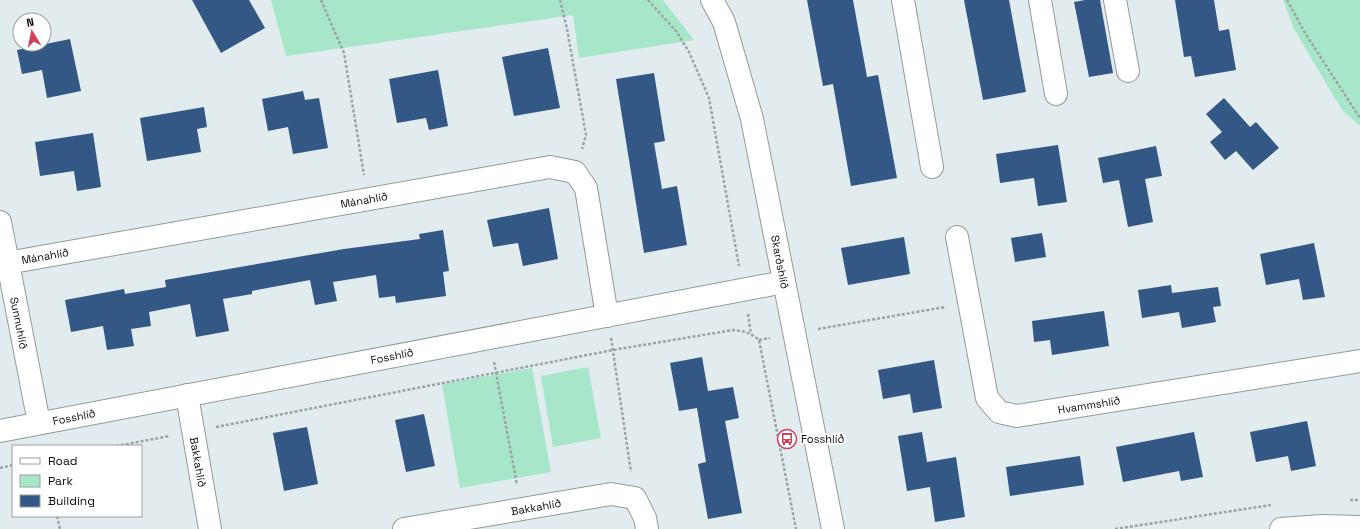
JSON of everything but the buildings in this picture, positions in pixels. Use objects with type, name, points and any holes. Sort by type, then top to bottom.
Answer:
[{"type":"street","name":"Skarðshlíð","points":[[712,0],[724,22],[752,119],[833,529]]},
{"type":"street","points":[[903,0],[932,167]]},
{"type":"street","points":[[1040,0],[1056,94]]},
{"type":"street","points":[[1116,0],[1128,71]]},
{"type":"street","name":"Mánahlíð","points":[[7,263],[550,167],[575,172]]},
{"type":"street","points":[[575,172],[586,188],[607,316]]},
{"type":"street","name":"Sunnuhlíð","points":[[0,222],[39,423]]},
{"type":"street","name":"Hvammshlíð","points":[[957,237],[986,398],[999,412],[1017,416],[1360,362]]},
{"type":"street","name":"Fosshlíð","points":[[0,431],[784,282]]},
{"type":"street","name":"Bakkahlíð","points":[[187,395],[210,529]]},
{"type":"street","name":"Bakkahlíð","points":[[404,529],[611,494],[635,498]]},
{"type":"street","points":[[635,498],[645,518],[647,529]]},
{"type":"street","points":[[1281,529],[1322,526],[1360,527]]},
{"type":"path","points":[[321,0],[344,53],[368,200]]},
{"type":"path","points":[[560,0],[567,29],[586,135],[575,172]]},
{"type":"path","points":[[648,0],[683,41],[709,98],[751,334]]},
{"type":"path","points":[[1287,0],[1305,33],[1360,118]]},
{"type":"path","points":[[759,340],[969,303]]},
{"type":"path","points":[[607,316],[635,498]]},
{"type":"path","points":[[121,445],[613,350],[733,330],[751,334],[759,340],[796,529]]},
{"type":"path","points":[[490,338],[521,509]]},
{"type":"path","points":[[0,468],[12,465]]},
{"type":"path","points":[[1345,500],[1360,500]]},
{"type":"path","points":[[1115,529],[1275,505]]},
{"type":"path","points":[[57,517],[60,529]]},
{"type":"green space","points":[[271,0],[663,0],[694,40],[579,58],[573,15],[286,56]]},
{"type":"green space","points":[[1283,0],[1360,0],[1360,126],[1342,110],[1294,29]]},
{"type":"green space","points":[[588,367],[601,438],[553,447],[541,376]]},
{"type":"green space","points":[[532,368],[551,472],[460,488],[442,384]]},
{"type":"place","name":"Fosshlíð","points":[[787,439]]}]
